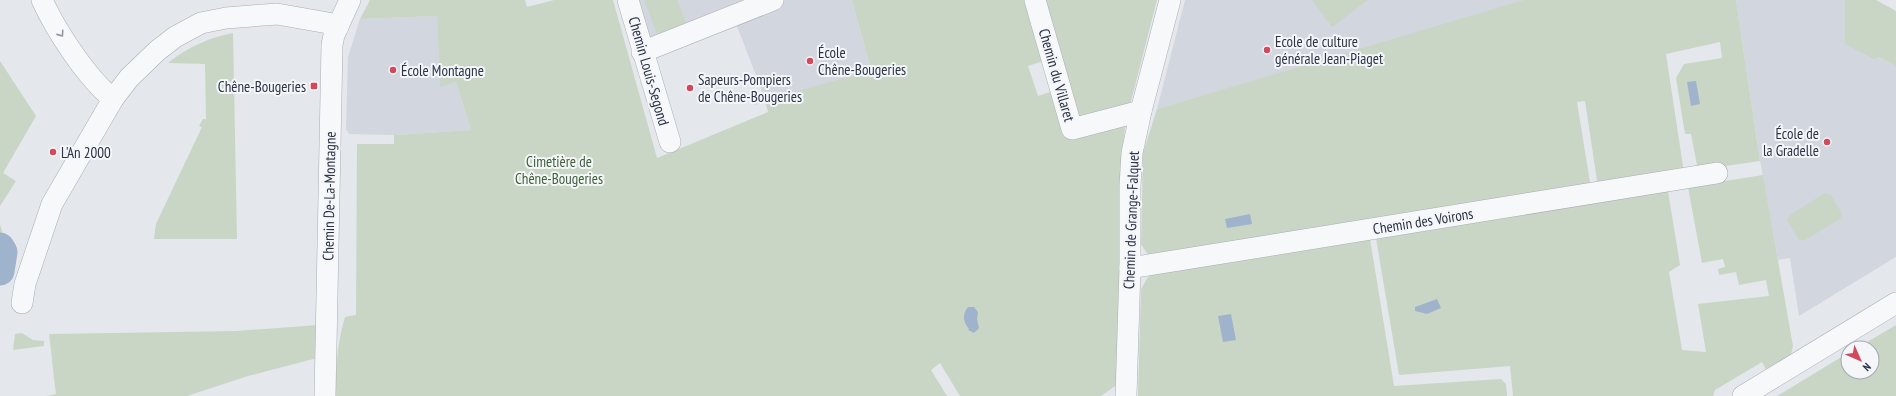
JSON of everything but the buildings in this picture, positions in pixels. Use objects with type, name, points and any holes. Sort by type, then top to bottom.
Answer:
[{"type":"street","points":[[42,0],[51,19],[98,87],[116,94]]},
{"type":"street","points":[[56,0],[108,79],[116,94]]},
{"type":"street","name":"Chemin De-La-Montagne","points":[[325,396],[332,45],[350,0]]},
{"type":"street","name":"Chemin Louis-Segond","points":[[628,0],[642,52],[670,142]]},
{"type":"street","points":[[642,52],[773,0]]},
{"type":"street","name":"Chemin du Villaret","points":[[1035,0],[1072,129],[1140,111]]},
{"type":"street","name":"Chemin de Grange-Falquet","points":[[1126,396],[1132,153],[1140,111],[1170,0]]},
{"type":"street","points":[[22,303],[25,284],[52,204],[116,94],[144,63],[165,44],[185,31],[209,21],[240,16],[277,14],[328,23],[338,27]]},
{"type":"street","name":"Chemin des Voirons","points":[[1130,268],[1717,173]]},
{"type":"street","points":[[1743,396],[1896,303]]},
{"type":"shaded area","name":"École Chêne-Bougeries","points":[[639,0],[852,0],[871,70],[755,105],[754,102],[762,91],[735,21],[654,52]]},
{"type":"shaded area","name":"Ecole de culture générale Jean-Piaget","points":[[1185,0],[1528,0],[1157,109]]},
{"type":"shaded area","name":"École de la Gradelle","points":[[1736,0],[1845,0],[1845,44],[1879,57],[1896,66],[1896,257],[1799,316],[1790,258],[1778,260],[1760,160]]},
{"type":"shaded area","name":"École Montagne","points":[[437,16],[440,86],[456,82],[471,130],[394,135],[349,134],[346,129],[348,57],[360,19]]},
{"type":"green space","name":"Cimetière de Chêne-Bougeries","points":[[370,0],[525,0],[527,7],[554,0],[613,0],[657,158],[768,112],[765,101],[871,70],[852,0],[1029,0],[1046,60],[1028,66],[1038,96],[1056,90],[1069,135],[1126,120],[1121,162],[1118,384],[1101,396],[960,396],[940,363],[931,370],[947,396],[335,396],[337,356],[342,327],[345,317],[356,315],[357,144],[394,144],[394,135],[471,130],[456,82],[440,87],[437,16],[360,19]]},
{"type":"green space","points":[[644,0],[677,0],[686,23],[657,34]]},
{"type":"green space","points":[[1042,0],[1157,0],[1129,109],[1079,124]]},
{"type":"green space","points":[[1312,0],[1368,0],[1332,27]]},
{"type":"green space","points":[[1524,0],[1736,0],[1760,161],[1698,170],[1691,134],[1685,134],[1676,78],[1684,64],[1722,58],[1720,42],[1666,54],[1684,173],[1598,187],[1585,101],[1577,102],[1591,189],[1149,256],[1141,244],[1143,153],[1157,109]]},
{"type":"green space","points":[[1845,0],[1876,0],[1896,11],[1896,66],[1879,57],[1874,59],[1845,44]]},
{"type":"green space","points":[[233,33],[237,239],[154,239],[156,224],[202,127],[199,126],[203,119],[206,119],[205,64],[168,63],[183,52],[199,44]]},
{"type":"green space","points":[[0,61],[36,116],[3,173],[16,181],[0,206]]},
{"type":"green space","points":[[1763,175],[1793,346],[1790,358],[1768,373],[1762,362],[1715,390],[1713,396],[1513,396],[1510,366],[1399,375],[1376,238],[1668,191],[1680,265],[1669,272],[1682,350],[1706,352],[1698,304],[1769,296],[1766,280],[1739,285],[1736,272],[1719,275],[1718,269],[1725,267],[1723,259],[1702,263],[1688,187]]},
{"type":"green space","points":[[1825,193],[1831,195],[1842,214],[1840,219],[1805,240],[1799,240],[1787,220],[1790,215]]},
{"type":"green space","points":[[0,224],[7,249],[0,285]]},
{"type":"green space","points":[[1370,239],[1394,386],[1501,379],[1506,384],[1507,396],[1138,396],[1141,289],[1148,277],[1158,272]]},
{"type":"green space","points":[[318,325],[317,358],[248,376],[187,396],[47,396],[56,394],[49,334],[236,331]]},
{"type":"green space","points":[[1896,325],[1896,396],[1777,396],[1840,358],[1840,380],[1880,380],[1880,340],[1871,340]]},
{"type":"green space","points":[[22,333],[33,340],[44,341],[44,346],[13,350],[15,334]]},
{"type":"water","points":[[1696,81],[1700,104],[1691,106],[1687,82]]},
{"type":"water","points":[[1250,214],[1252,224],[1227,228],[1225,219]]},
{"type":"water","points":[[1437,299],[1441,308],[1427,314],[1415,311],[1415,307]]},
{"type":"water","points":[[968,307],[974,307],[978,312],[977,319],[979,328],[974,333],[968,330],[969,329],[964,321],[964,315]]},
{"type":"water","points":[[1231,314],[1236,340],[1223,342],[1218,316]]},
{"type":"waterway","points":[[0,247],[3,252],[0,271]]},
{"type":"place","name":"Ecole de culture générale Jean-Piaget","points":[[1267,50]]},
{"type":"place","name":"École Chêne-Bougeries","points":[[810,61]]},
{"type":"place","name":"École Montagne","points":[[393,70]]},
{"type":"place","name":"Chêne-Bougeries","points":[[314,86]]},
{"type":"place","name":"Sapeurs-Pompiers de Chêne-Bougeries","points":[[690,88]]},
{"type":"place","name":"École de la Gradelle","points":[[1827,142]]},
{"type":"place","name":"L'An 2000","points":[[53,152]]}]
